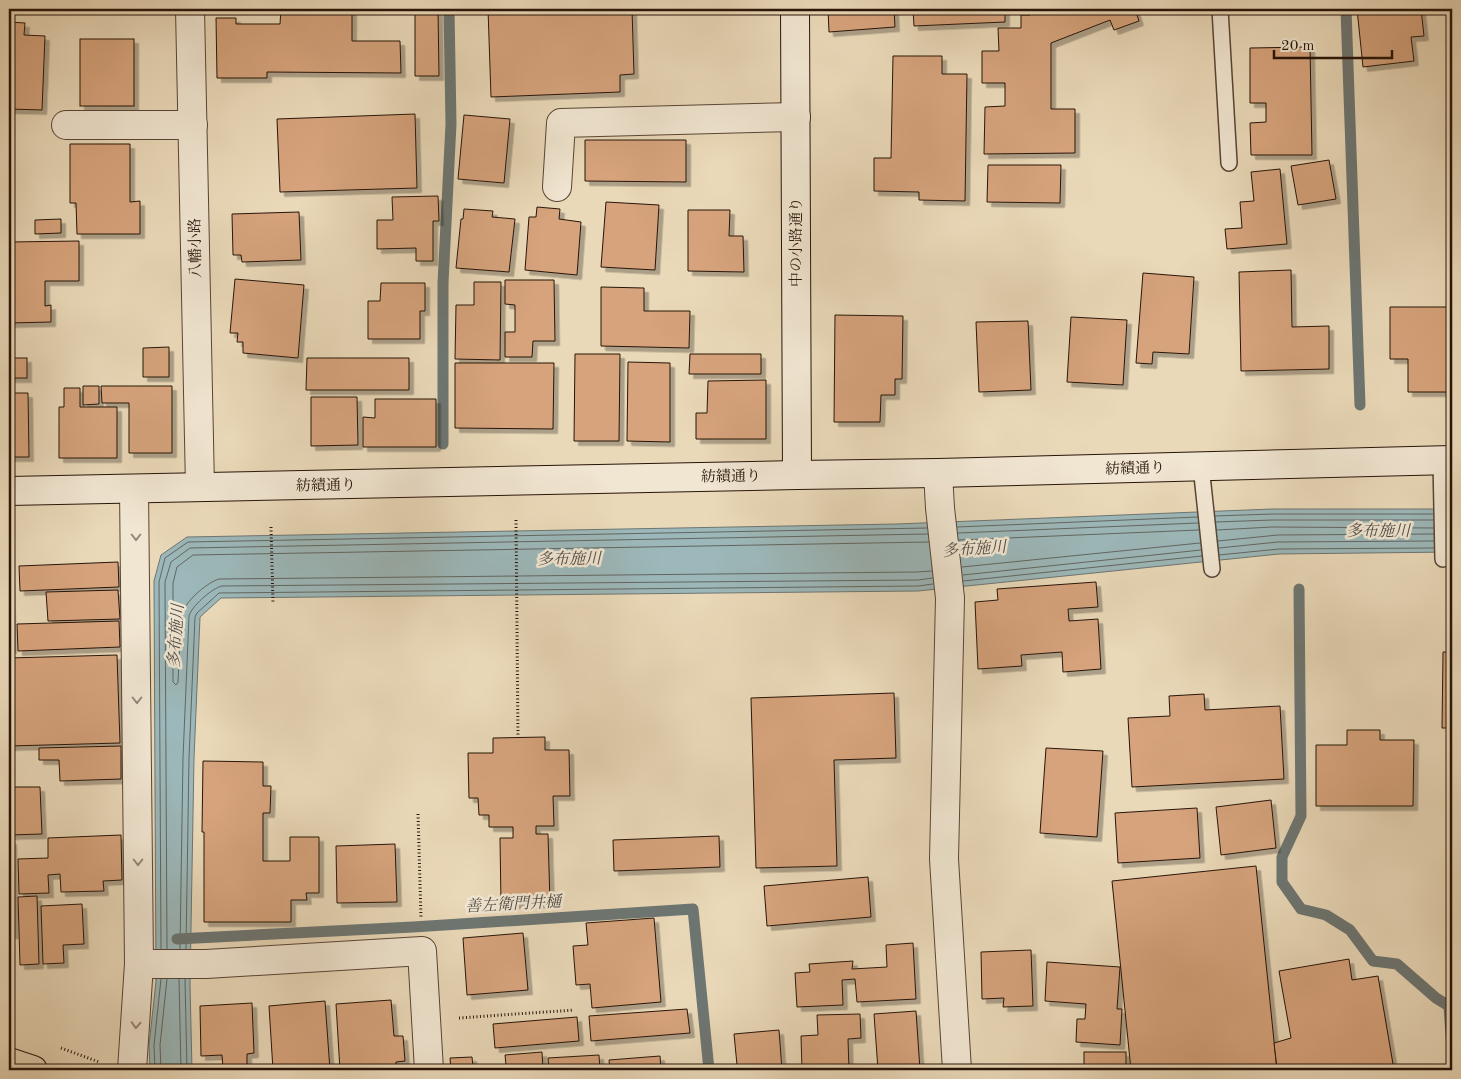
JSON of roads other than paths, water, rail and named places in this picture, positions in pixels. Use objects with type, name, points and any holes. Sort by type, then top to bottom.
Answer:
[{"type":"highway","points":[[9,1062],[33,1070]]},
{"type":"street","name":"八幡小路","points":[[190,9],[200,487]]},
{"type":"street","name":"中の小路通り","points":[[795,9],[797,474]]},
{"type":"street","points":[[557,187],[561,123],[796,116]]},
{"type":"street","points":[[66,125],[193,125]]},
{"type":"street","name":"紡績通り","points":[[9,491],[797,474],[938,473],[1447,460]]},
{"type":"street","points":[[938,473],[940,514],[950,598],[944,859],[957,1070]]},
{"type":"street","points":[[132,1070],[139,964],[134,489]]},
{"type":"street","points":[[139,964],[206,964],[422,951],[430,1070]]},
{"type":"lane","points":[[1220,9],[1229,163]]},
{"type":"lane","points":[[1443,558],[1442,501],[1447,460]]},
{"type":"lane","points":[[1201,466],[1212,569]]},
{"type":"water","name":"多布施川","points":[[1272,509],[1452,509],[1452,552],[1279,554],[918,591],[221,598],[200,617],[194,758],[190,985],[192,1070],[150,1070],[149,1045],[156,982],[154,581],[161,555],[187,537],[897,524]]},
{"type":"waterway","points":[[443,444],[443,283],[451,124],[449,9]]},
{"type":"waterway","points":[[1346,9],[1360,405]]},
{"type":"waterway","points":[[1299,589],[1301,816],[1282,857],[1282,882],[1301,909],[1326,915],[1350,930],[1373,961],[1397,964],[1436,998],[1449,1006],[1452,1050]]},
{"type":"waterway","name":"善左衛門井樋","points":[[177,939],[413,927],[693,909],[709,1070]]}]
